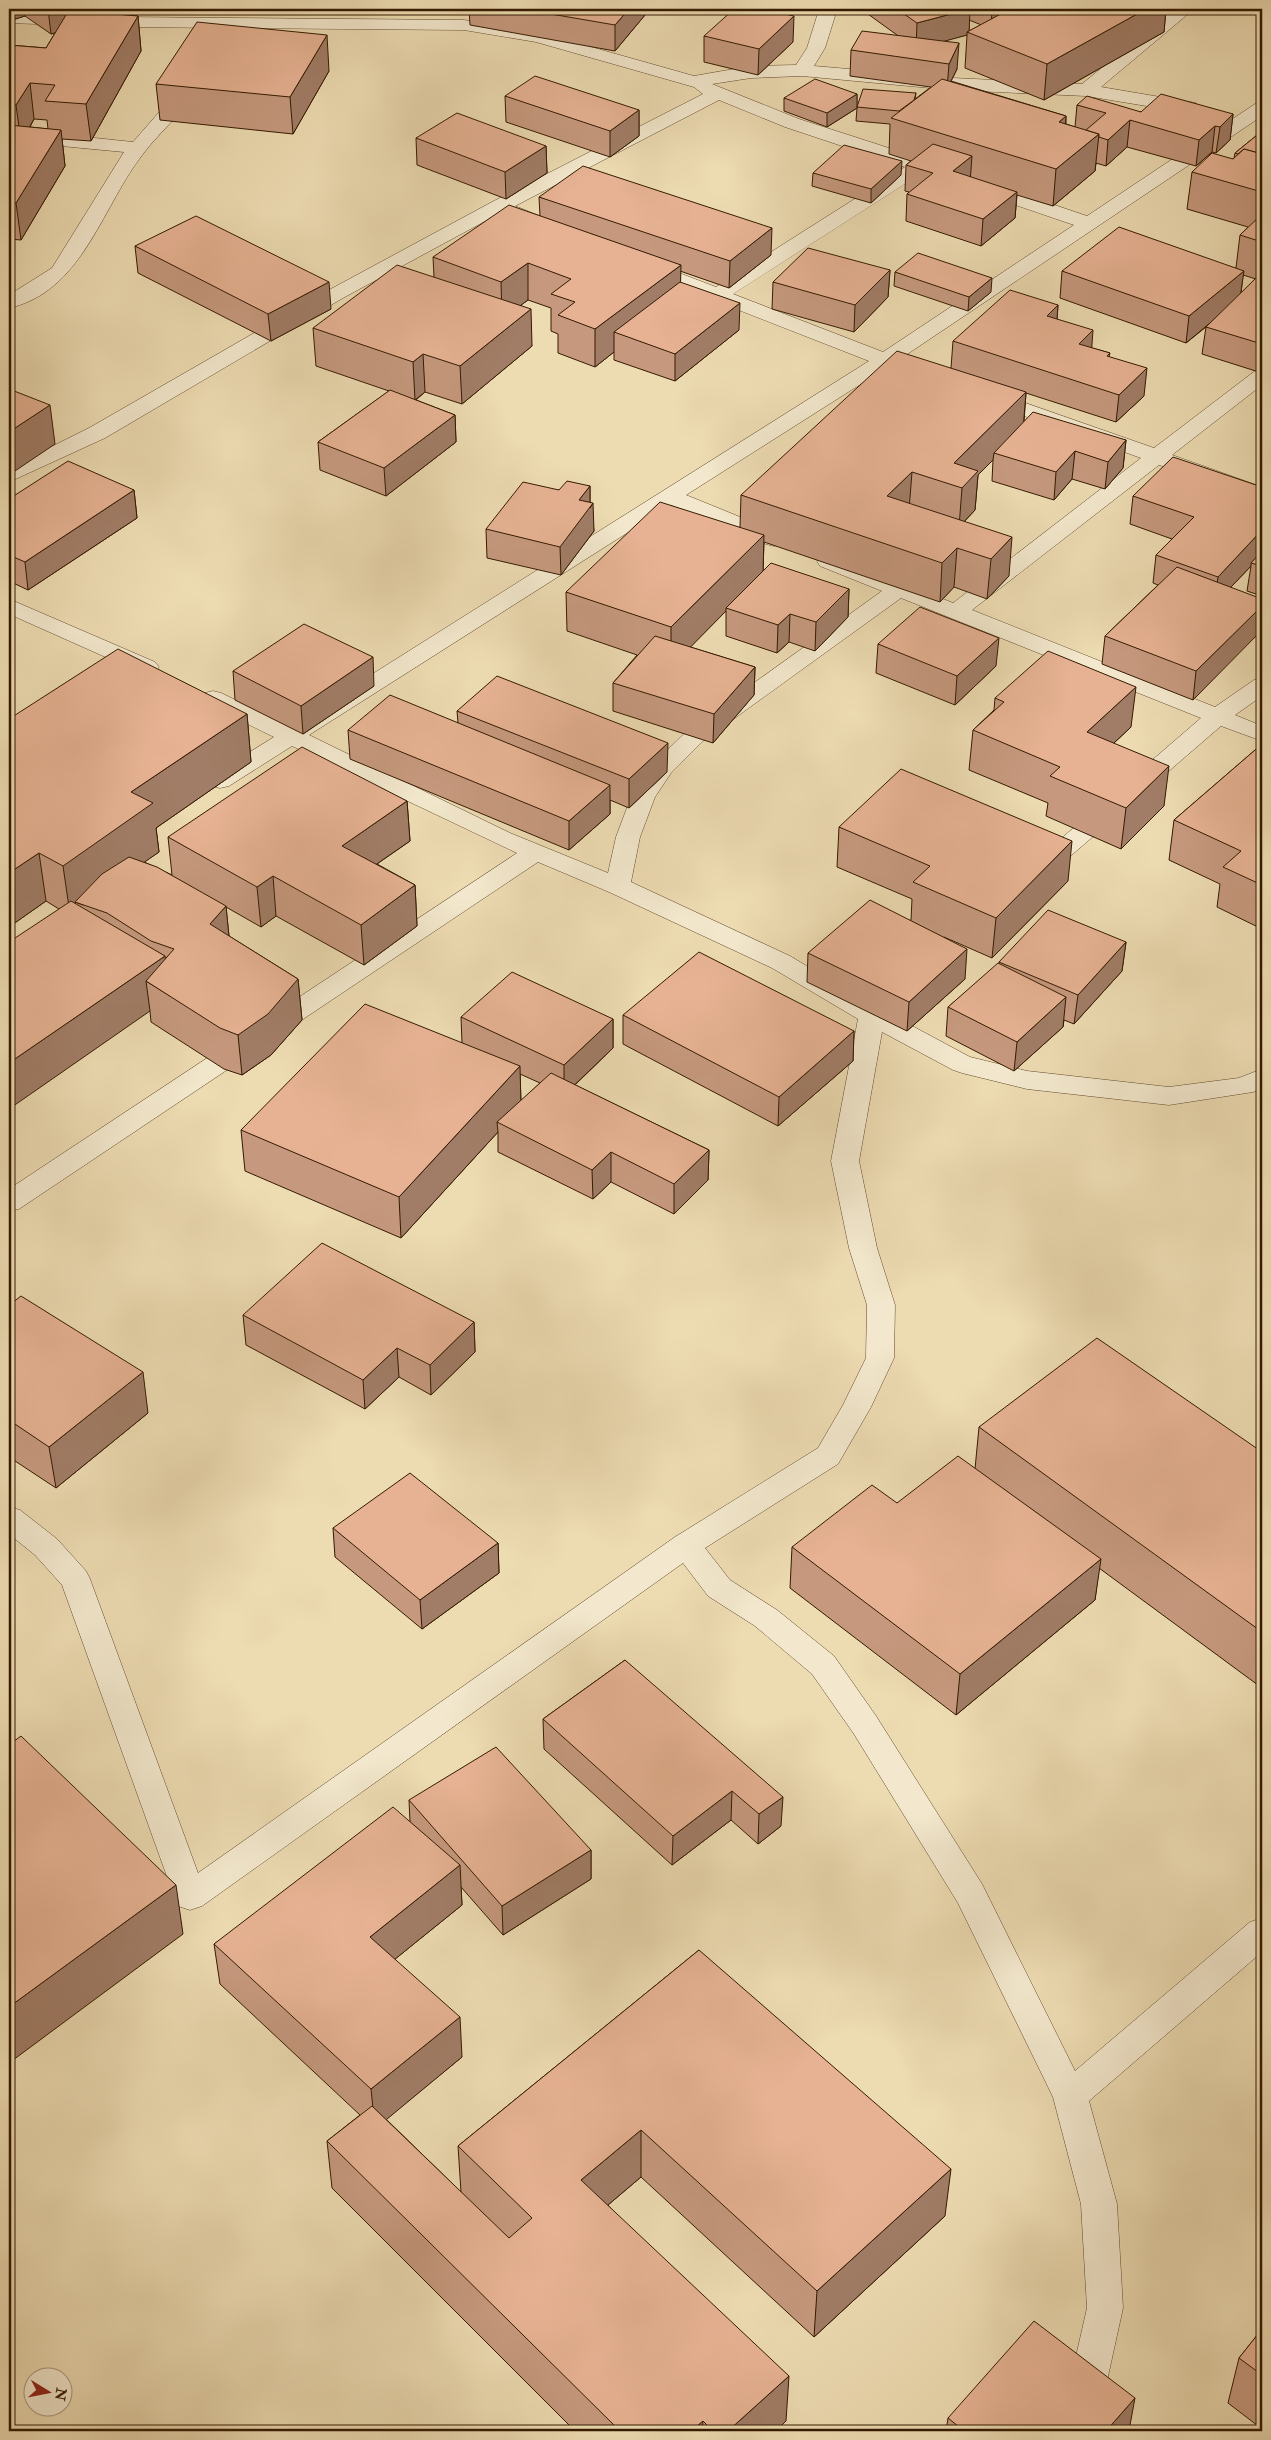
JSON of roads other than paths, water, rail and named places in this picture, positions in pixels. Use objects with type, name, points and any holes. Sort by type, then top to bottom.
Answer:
[{"type":"street","points":[[236,37],[249,22],[266,9]]},
{"type":"street","points":[[802,70],[816,48],[826,16],[821,9]]},
{"type":"street","points":[[1086,90],[1185,9]]},
{"type":"street","points":[[9,18],[120,22],[464,25],[538,36],[693,82],[792,122],[1088,223]]},
{"type":"street","points":[[693,82],[751,72],[802,70],[952,84],[1086,90],[1216,111],[1257,114]]},
{"type":"street","points":[[9,302],[24,296],[60,272],[138,148],[203,74]]},
{"type":"street","points":[[9,476],[97,433],[336,294],[499,206],[719,93]]},
{"type":"street","points":[[199,794],[885,360],[1088,223],[1257,114]]},
{"type":"street","points":[[9,136],[138,148]]},
{"type":"street","points":[[717,296],[922,165]]},
{"type":"street","points":[[499,206],[554,228]]},
{"type":"street","points":[[626,258],[717,296],[913,370]]},
{"type":"street","points":[[955,612],[1262,375]]},
{"type":"street","points":[[969,390],[1262,494]]},
{"type":"street","points":[[669,496],[898,590],[1262,734]]},
{"type":"street","points":[[618,886],[628,837],[643,797],[662,768],[695,736],[898,590]]},
{"type":"street","points":[[9,606],[171,678]]},
{"type":"street","points":[[1022,885],[1218,716],[1262,685]]},
{"type":"street","points":[[198,690],[501,838],[618,886],[781,962],[872,1016],[962,1064],[1027,1080],[1169,1096],[1244,1086],[1262,1078]]},
{"type":"street","points":[[9,1202],[536,852]]},
{"type":"street","points":[[9,1518],[46,1547],[74,1579],[95,1629],[177,1905],[686,1545],[828,1456],[857,1407],[880,1358],[881,1305],[863,1248],[845,1161],[872,1016],[924,970]]},
{"type":"street","points":[[686,1545],[719,1588],[766,1618],[824,1665],[865,1725],[970,1894],[1070,2096],[1099,2204],[1105,2308],[1078,2431]]},
{"type":"street","points":[[1070,2096],[1262,1932]]}]
